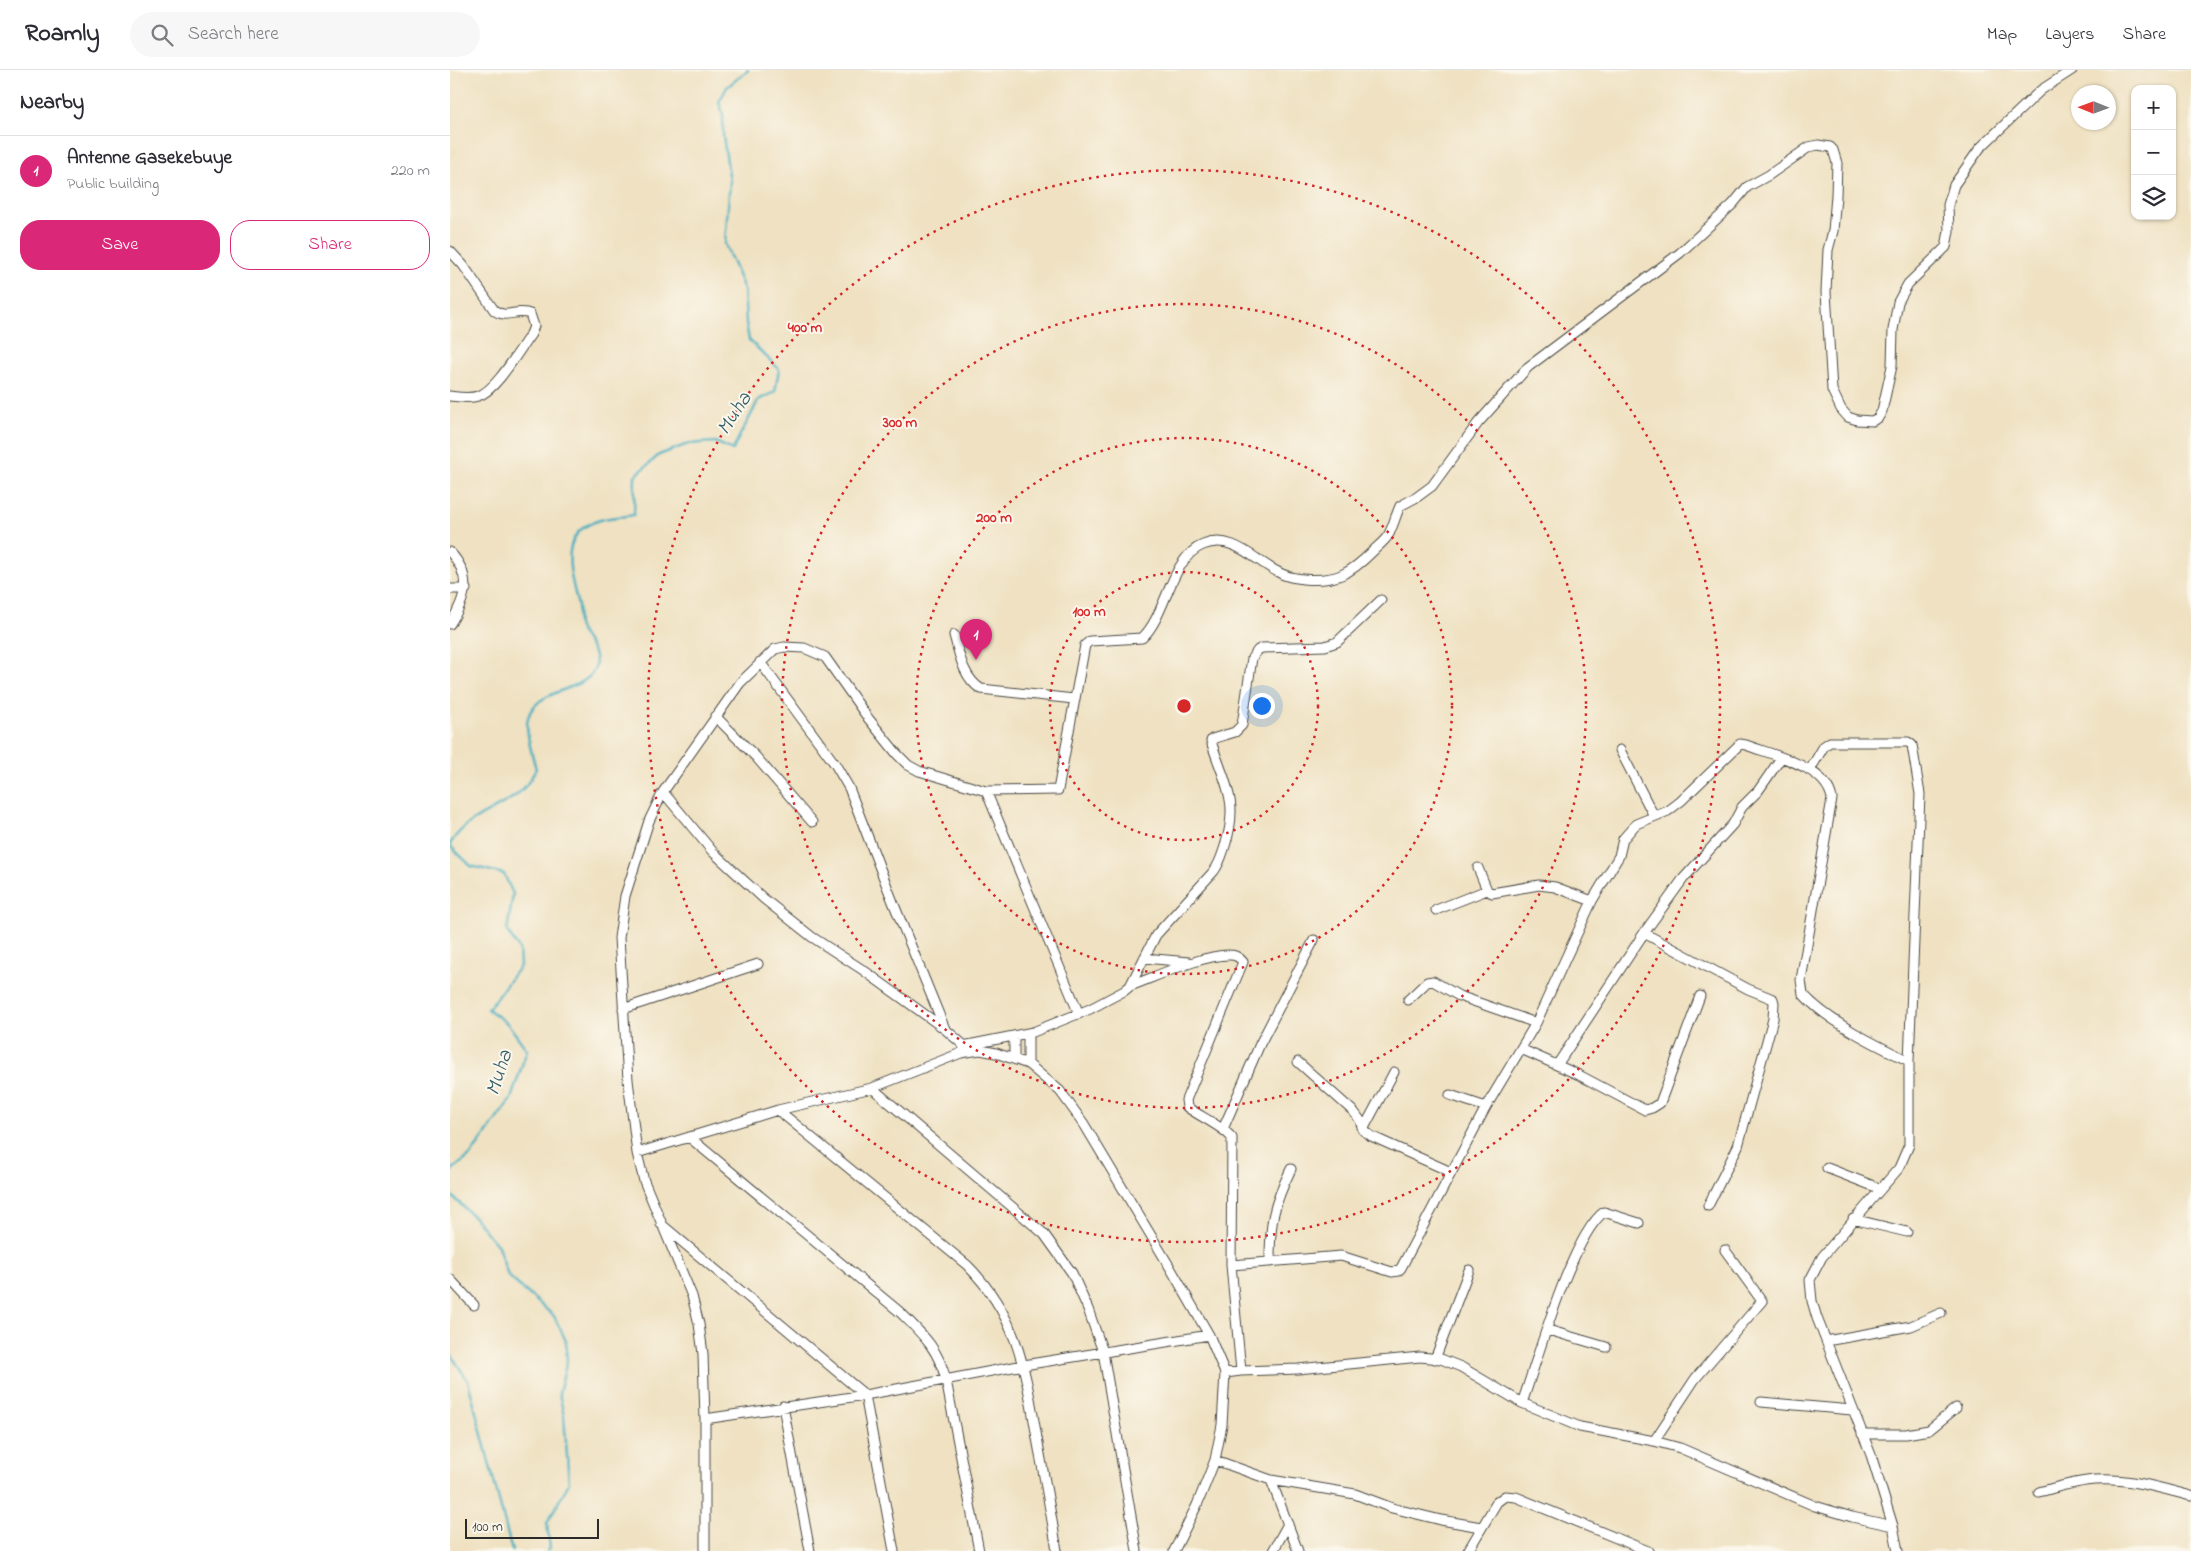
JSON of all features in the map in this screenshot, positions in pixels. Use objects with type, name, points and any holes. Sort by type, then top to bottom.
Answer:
[{"type":"street","points":[[706,1551],[705,1419],[699,1324],[692,1296],[644,1182],[637,1153],[628,1080],[619,938],[621,920],[636,860],[649,821],[662,792],[740,683],[775,649],[784,647],[804,648],[814,651],[825,657],[833,666],[868,718],[908,764],[919,771],[986,791],[1058,790],[1081,661],[1087,642],[1142,638],[1152,625],[1183,561],[1194,550],[1202,545],[1213,542],[1224,542],[1237,546],[1277,572],[1293,578],[1332,580],[1343,575],[1368,556],[1388,536],[1400,506],[1418,497],[1432,486],[1478,423],[1528,367],[1680,252],[1733,204],[1747,187],[1769,175],[1809,148],[1818,145],[1830,147],[1833,150],[1837,163],[1836,196],[1833,231],[1828,250],[1826,292],[1832,390],[1841,409],[1848,417],[1872,421],[1878,418],[1882,411],[1892,366],[1893,330],[1898,302],[1908,284],[1946,247],[1949,231],[1948,205],[1954,185],[1980,148],[2041,90],[2072,70]]},
{"type":"street","points":[[450,251],[464,265],[494,310],[499,314],[506,315],[524,311],[530,314],[534,326],[531,334],[486,391],[479,396],[472,397],[450,396]]},
{"type":"street","points":[[450,552],[458,561],[463,572],[466,589],[460,609],[450,624]]},
{"type":"street","points":[[450,590],[466,589]]},
{"type":"street","points":[[1130,986],[1156,935],[1214,871],[1220,860],[1231,828],[1231,804],[1211,741],[1212,738],[1235,732],[1242,726],[1254,654],[1262,648],[1325,646],[1337,642],[1381,600]]},
{"type":"street","points":[[954,635],[962,664],[970,680],[981,689],[1074,699]]},
{"type":"street","points":[[760,662],[835,764],[849,788],[944,1029]]},
{"type":"street","points":[[715,716],[756,757],[812,822]]},
{"type":"street","points":[[1810,770],[1824,746],[1830,742],[1908,742],[1912,745],[1920,794],[1909,1061],[1909,1145],[1899,1168],[1822,1257],[1810,1280],[1812,1301],[1894,1526],[1898,1551]]},
{"type":"street","points":[[1231,1265],[1341,1256],[1392,1272],[1398,1271],[1486,1108],[1536,1023],[1592,901],[1619,856],[1623,839],[1636,824],[1668,811],[1681,801],[1740,744],[1810,770],[1828,786],[1832,799],[1801,980],[1803,994],[1838,1021],[1876,1045],[1909,1061]]},
{"type":"street","points":[[1620,750],[1654,816]]},
{"type":"street","points":[[1557,1066],[1644,933],[1683,879],[1733,824],[1742,807],[1758,791],[1781,758]]},
{"type":"street","points":[[986,791],[1079,1014]]},
{"type":"street","points":[[662,792],[713,852],[764,899],[812,937],[863,970],[944,1029],[966,1048],[1014,1058],[1028,1064],[1060,1091],[1084,1124],[1171,1269],[1208,1336],[1225,1373],[1222,1425],[1215,1460],[1174,1551]]},
{"type":"street","points":[[1478,868],[1487,890],[1492,893],[1539,885],[1592,901]]},
{"type":"street","points":[[1436,910],[1487,890]]},
{"type":"street","points":[[1644,933],[1774,1002],[1772,1019],[1738,1146],[1708,1206]]},
{"type":"street","points":[[1223,1129],[1260,1044],[1314,940]]},
{"type":"street","points":[[637,1153],[778,1110],[872,1088],[966,1048],[1028,1034],[1079,1014],[1104,1002],[1130,986],[1192,963],[1229,954],[1236,956],[1242,962],[1186,1100],[1187,1107],[1210,1123],[1223,1129],[1232,1138],[1231,1265],[1241,1371]]},
{"type":"street","points":[[1144,958],[1192,963]]},
{"type":"street","points":[[623,1009],[758,964]]},
{"type":"street","points":[[1408,1000],[1427,982],[1433,981],[1459,996],[1536,1023]]},
{"type":"street","points":[[1521,1049],[1645,1110],[1652,1108],[1660,1103],[1700,996]]},
{"type":"street","points":[[1028,1034],[1028,1064]]},
{"type":"street","points":[[1014,1036],[1014,1058]]},
{"type":"street","points":[[1298,1062],[1354,1112],[1360,1120],[1363,1130],[1371,1136],[1451,1172]]},
{"type":"street","points":[[1363,1130],[1394,1072]]},
{"type":"street","points":[[872,1088],[1044,1234],[1072,1274],[1088,1309],[1103,1352],[1137,1551]]},
{"type":"street","points":[[1450,1095],[1486,1108]]},
{"type":"street","points":[[778,1110],[966,1265],[983,1282],[998,1303],[1024,1365],[1057,1551]]},
{"type":"street","points":[[690,1136],[901,1313],[932,1347],[941,1361],[946,1380],[979,1551]]},
{"type":"street","points":[[1827,1168],[1881,1189]]},
{"type":"street","points":[[1270,1262],[1272,1214],[1277,1198],[1291,1169]]},
{"type":"street","points":[[1522,1403],[1572,1262],[1596,1218],[1604,1212],[1640,1224]]},
{"type":"street","points":[[1854,1219],[1907,1232]]},
{"type":"street","points":[[660,1223],[865,1395],[894,1551]]},
{"type":"street","points":[[1654,1441],[1695,1379],[1762,1301],[1725,1250]]},
{"type":"street","points":[[1435,1358],[1469,1270]]},
{"type":"street","points":[[450,1279],[474,1305]]},
{"type":"street","points":[[1826,1341],[1911,1326],[1941,1313]]},
{"type":"street","points":[[1548,1330],[1606,1347]]},
{"type":"street","points":[[705,1419],[865,1395],[1024,1365],[1208,1336]]},
{"type":"street","points":[[1225,1373],[1298,1369],[1420,1357],[1435,1358],[1461,1367],[1522,1403],[1580,1427],[1654,1441],[1680,1448],[1815,1506],[1852,1517],[1894,1526]]},
{"type":"street","points":[[1761,1402],[1852,1410]]},
{"type":"street","points":[[783,1406],[810,1551]]},
{"type":"street","points":[[1862,1434],[1906,1434],[1929,1430],[1956,1408]]},
{"type":"street","points":[[1215,1460],[1271,1480],[1355,1494],[1392,1508],[1441,1520],[1481,1527]]},
{"type":"street","points":[[1271,1480],[1298,1551]]},
{"type":"street","points":[[2039,1492],[2096,1480],[2125,1481],[2191,1496]]},
{"type":"street","points":[[1468,1551],[1497,1502],[1505,1496],[1516,1497],[1648,1551]]},
{"type":"street","points":[[1273,1551],[1288,1524]]},
{"type":"waterway","name":"Muha","points":[[450,844],[472,821],[518,794],[532,777],[536,769],[527,730],[530,711],[538,702],[574,686],[585,680],[593,672],[596,662],[594,652],[578,625],[578,606],[570,569],[571,545],[576,535],[584,527],[597,521],[634,515],[635,476],[659,455],[688,444],[715,442],[733,450],[758,400],[775,392],[779,369],[749,340],[744,289],[725,244],[730,181],[723,136],[723,115],[719,102],[727,87],[748,70]]},
{"type":"waterway","name":"Muha","points":[[450,846],[471,866],[504,874],[513,894],[507,931],[519,949],[520,966],[488,1009],[508,1024],[527,1050],[511,1099],[470,1156],[453,1169],[450,1175]]},
{"type":"waterway","name":"Muha","points":[[450,1194],[474,1217],[498,1246],[508,1276],[554,1316],[566,1341],[567,1361],[559,1393],[564,1416],[569,1483],[547,1523],[550,1548],[547,1551]]},
{"type":"waterway","points":[[450,1353],[468,1381],[512,1551]]},
{"type":"place","name":"Antenne Gasekebuye","points":[[976,660]]}]
